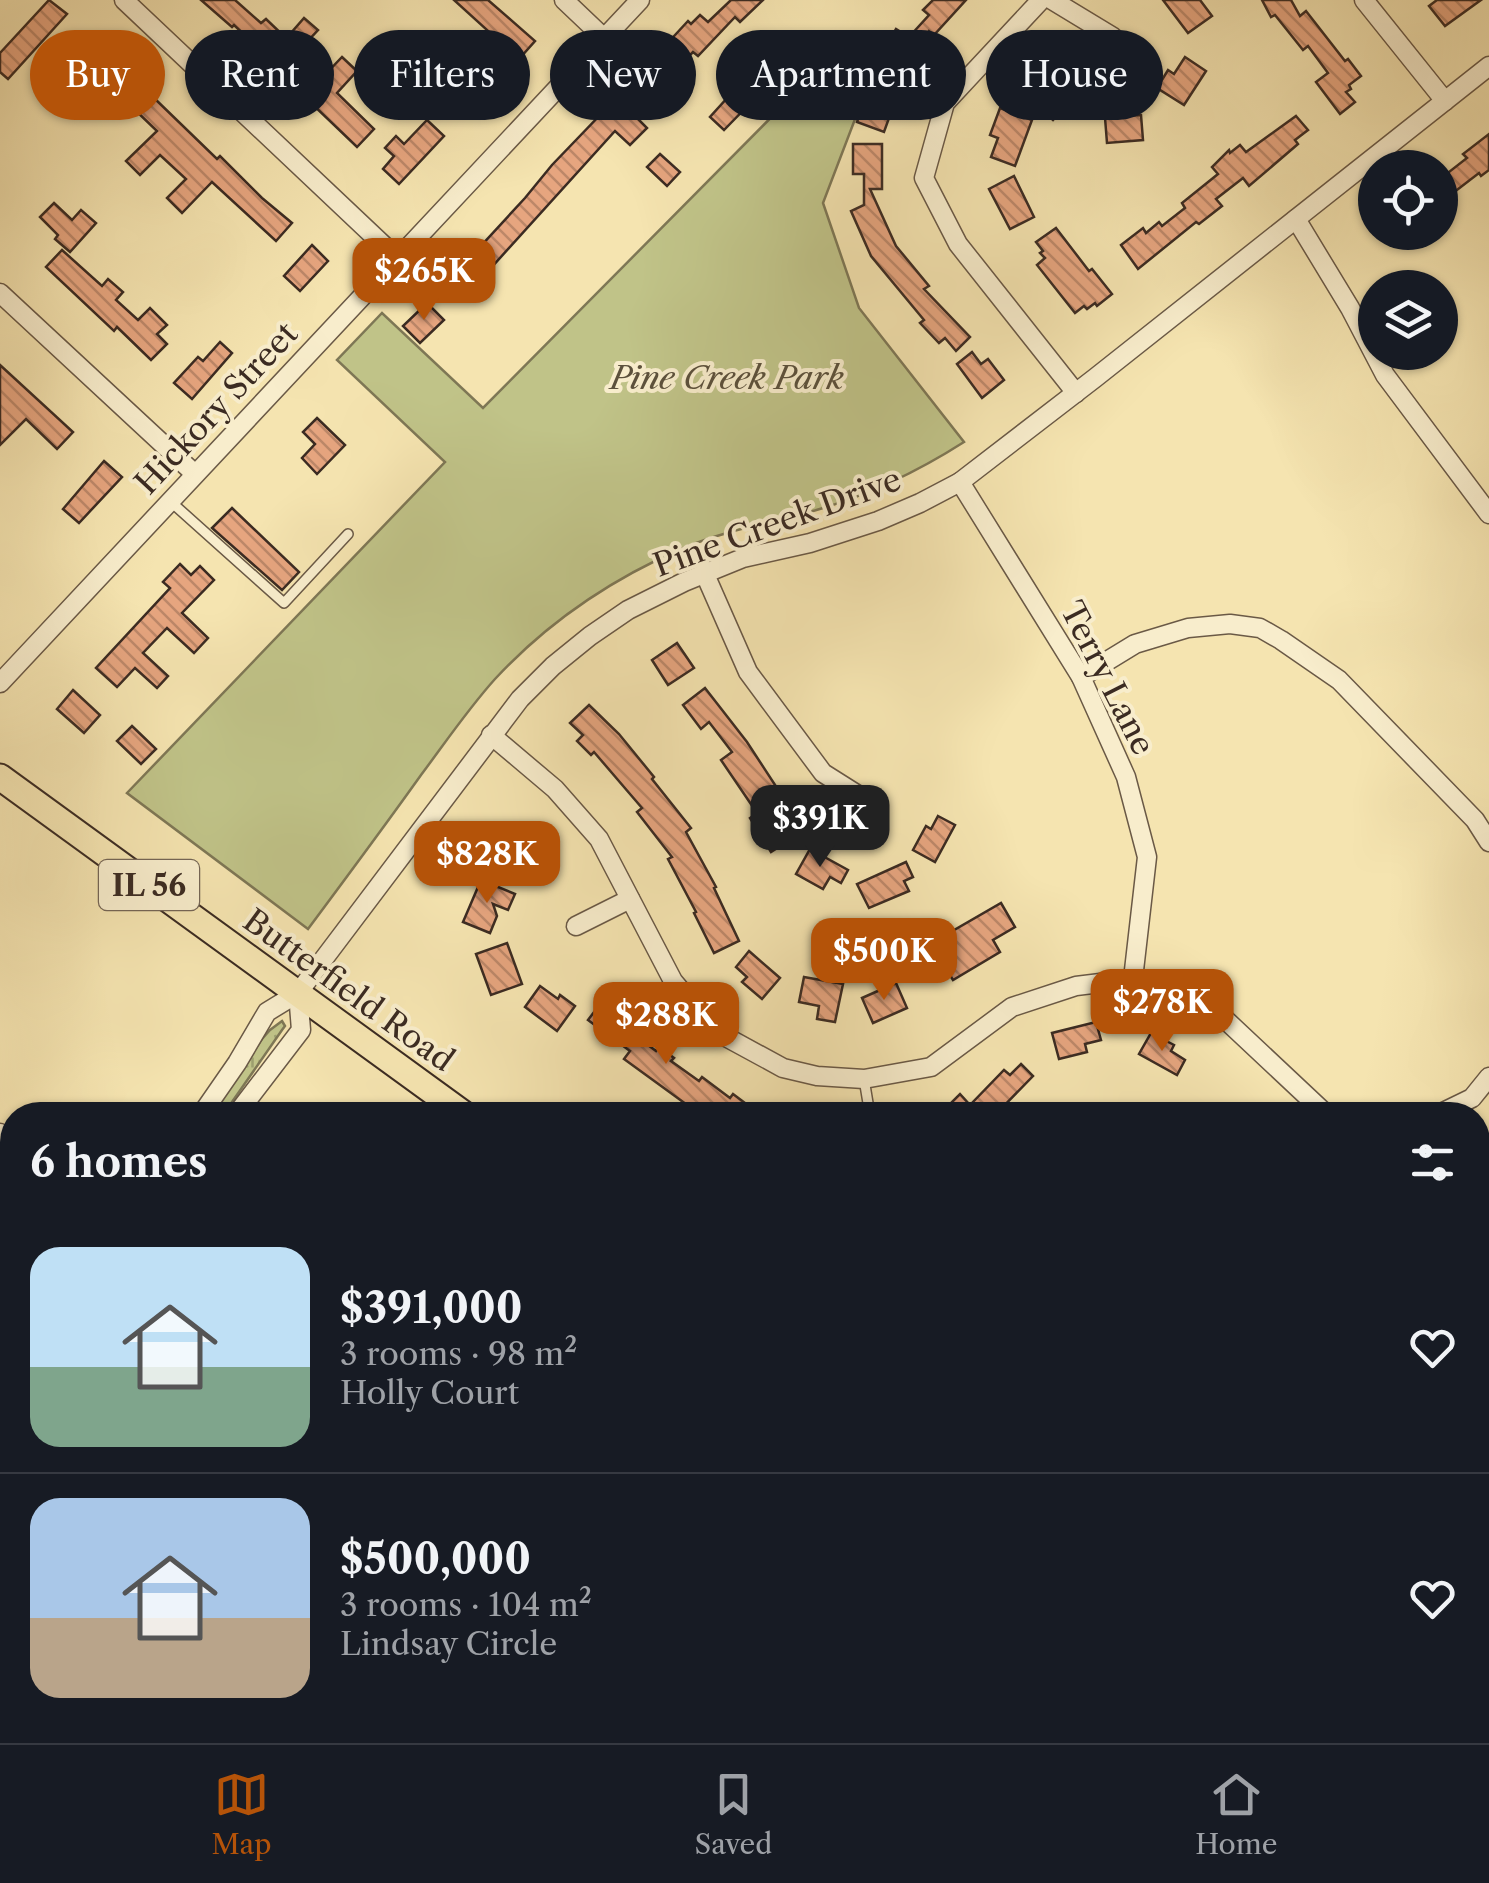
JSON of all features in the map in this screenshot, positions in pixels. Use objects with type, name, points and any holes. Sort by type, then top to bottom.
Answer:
[{"type":"main road","name":"Butterfield Road","points":[[0,777],[447,1102]]},
{"type":"street","points":[[124,0],[397,258]]},
{"type":"street","points":[[564,0],[596,30]]},
{"type":"street","name":"Hickory Street","points":[[612,30],[640,0]]},
{"type":"street","points":[[1041,0],[945,103],[924,178],[958,244],[1076,393]]},
{"type":"street","points":[[1052,0],[1101,30]]},
{"type":"street","points":[[1364,0],[1445,101]]},
{"type":"street","name":"Pine Creek Drive","points":[[210,1102],[267,1012],[298,993],[520,699],[590,636],[628,610],[704,572],[878,521],[960,482],[1489,66]]},
{"type":"street","name":"Hickory Street","points":[[0,684],[550,95]]},
{"type":"street","points":[[1296,220],[1350,308],[1384,375],[1489,514]]},
{"type":"street","points":[[0,294],[195,474]]},
{"type":"street","name":"Terry Lane","points":[[960,482],[1081,677],[1126,778],[1147,857],[1133,979]]},
{"type":"street","points":[[704,572],[748,672],[823,773],[860,797]]},
{"type":"street","points":[[1081,677],[1136,644],[1188,628],[1230,624],[1260,628],[1339,680],[1476,820],[1489,842]]},
{"type":"street","points":[[491,736],[555,789],[599,838],[673,981],[714,1031],[783,1068],[818,1076],[864,1079],[932,1067],[1012,1007],[1076,986],[1133,979],[1166,986],[1213,1008],[1314,1102]]},
{"type":"street","points":[[576,926],[630,899]]},
{"type":"street","name":"Pine Creek Drive","points":[[246,1102],[300,1030],[298,993]]},
{"type":"street","points":[[1464,1102],[1482,1089],[1489,1077]]},
{"type":"lane","points":[[170,502],[284,603],[348,534]]},
{"type":"lane","points":[[864,1079],[868,1102]]},
{"type":"green space","name":"Pine Creek Park","points":[[769,120],[855,120],[823,203],[859,308],[964,442],[910,473],[853,498],[681,549],[630,574],[559,621],[515,659],[475,702],[308,929],[127,793],[445,462],[337,360],[382,313],[483,408]]},
{"type":"green space","points":[[282,1021],[285,1026],[232,1102],[219,1102],[262,1039]]},
{"type":"building","points":[[49,0],[67,14],[52,30],[30,30],[30,55],[8,79],[0,72],[0,53]]},
{"type":"building","points":[[201,0],[235,0],[261,23],[266,19],[278,30],[239,30]]},
{"type":"building","points":[[454,0],[488,0],[522,30],[487,30]]},
{"type":"building","points":[[731,0],[763,0],[740,22],[735,17],[723,30],[716,30],[716,37],[698,56],[696,30],[680,30],[700,15],[708,22]]},
{"type":"building","points":[[933,0],[966,0],[939,30],[915,30],[929,15],[923,10]]},
{"type":"building","points":[[1163,0],[1200,0],[1212,16],[1188,33]]},
{"type":"building","points":[[1262,0],[1291,0],[1300,16],[1306,11],[1361,76],[1346,92],[1355,102],[1340,114],[1316,82],[1328,73],[1308,46],[1303,50],[1275,15],[1271,17]]},
{"type":"building","points":[[1437,0],[1481,0],[1445,26],[1429,6]]},
{"type":"building","points":[[304,18],[318,30],[294,30]]},
{"type":"building","points":[[342,57],[354,68],[354,74],[337,93],[354,110],[354,120],[365,120],[374,129],[357,147],[329,120],[334,120],[334,65]]},
{"type":"building","points":[[1185,57],[1206,71],[1184,105],[1163,92],[1163,78],[1168,70],[1174,74]]},
{"type":"building","points":[[165,109],[292,223],[276,241],[212,182],[182,213],[167,198],[186,179],[160,155],[140,175],[126,161],[157,131],[146,120],[165,120]]},
{"type":"building","points":[[716,110],[716,120],[734,120],[724,130],[710,117]]},
{"type":"building","points":[[1296,116],[1308,130],[1295,140],[1298,144],[1249,186],[1243,178],[1216,199],[1222,206],[1138,269],[1121,245],[1143,228],[1146,233],[1159,222],[1162,226],[1185,208],[1182,203],[1218,174],[1212,167],[1229,150],[1230,153],[1240,145],[1246,152]]},
{"type":"building","points":[[427,120],[444,136],[399,184],[383,169],[394,156],[385,148],[396,136],[404,144]]},
{"type":"building","points":[[595,120],[639,120],[647,128],[630,145],[615,131],[461,301],[444,286]]},
{"type":"building","points":[[858,120],[888,120],[884,132]]},
{"type":"building","points":[[996,120],[1032,120],[1015,166],[991,157],[998,138],[990,135]]},
{"type":"building","points":[[1105,120],[1141,120],[1143,140],[1107,143]]},
{"type":"building","points":[[1489,134],[1489,170],[1458,189],[1458,165],[1467,158],[1463,154]]},
{"type":"building","points":[[853,144],[882,144],[882,189],[870,189],[896,246],[929,286],[924,289],[970,337],[956,351],[945,338],[939,343],[920,323],[924,320],[871,256],[851,211],[864,205],[864,174],[853,174]]},
{"type":"building","points":[[660,154],[680,172],[667,186],[647,167]]},
{"type":"building","points":[[1014,176],[1034,217],[1010,229],[989,189]]},
{"type":"building","points":[[54,203],[72,220],[81,210],[96,223],[70,252],[40,217]]},
{"type":"building","points":[[1056,228],[1112,294],[1097,306],[1084,306],[1075,313],[1037,265],[1045,258],[1036,242]]},
{"type":"building","points":[[312,245],[328,261],[300,291],[284,276]]},
{"type":"building","points":[[62,250],[102,286],[108,279],[123,292],[116,300],[138,320],[150,308],[167,325],[157,334],[167,344],[151,360],[46,267]]},
{"type":"building","points":[[427,303],[444,320],[420,343],[403,326]]},
{"type":"building","points":[[220,342],[232,353],[192,399],[174,383],[198,357],[203,361]]},
{"type":"building","points":[[972,352],[981,364],[988,359],[1004,380],[982,398],[957,364]]},
{"type":"building","points":[[0,365],[73,432],[57,449],[26,419],[0,445]]},
{"type":"building","points":[[317,418],[345,445],[317,474],[302,458],[315,444],[303,432]]},
{"type":"building","points":[[104,461],[122,477],[79,523],[63,509]]},
{"type":"building","points":[[232,508],[299,572],[282,590],[212,528]]},
{"type":"building","points":[[180,564],[191,575],[200,566],[214,580],[182,613],[208,638],[194,653],[167,628],[143,653],[168,676],[157,688],[135,668],[117,687],[96,668],[170,588],[163,582]]},
{"type":"building","points":[[677,643],[694,668],[668,685],[652,660]]},
{"type":"building","points":[[705,688],[747,742],[794,814],[785,820],[789,826],[782,830],[788,841],[771,852],[750,818],[757,813],[721,760],[732,752],[709,722],[701,729],[683,705]]},
{"type":"building","points":[[73,690],[100,715],[84,733],[57,709]]},
{"type":"building","points":[[589,705],[619,734],[691,828],[686,832],[739,941],[714,953],[668,859],[672,857],[637,812],[642,808],[594,752],[591,755],[577,741],[583,735],[570,723]]},
{"type":"building","points":[[132,726],[156,749],[141,764],[117,741]]},
{"type":"building","points":[[938,816],[955,825],[935,862],[913,850],[926,826],[931,829]]},
{"type":"building","points":[[810,849],[848,870],[841,883],[830,877],[823,889],[796,874]]},
{"type":"building","points":[[906,862],[913,877],[904,881],[909,891],[869,908],[857,884]]},
{"type":"building","points":[[481,880],[515,894],[508,910],[493,904],[497,916],[490,933],[463,922]]},
{"type":"building","points":[[1001,903],[1015,927],[993,940],[1000,952],[953,980],[945,967],[924,979],[911,955]]},
{"type":"building","points":[[507,943],[522,984],[491,995],[476,954]]},
{"type":"building","points":[[749,951],[780,978],[762,999],[742,982],[747,977],[736,967]]},
{"type":"building","points":[[804,977],[843,984],[835,1022],[817,1019],[819,1006],[799,1002]]},
{"type":"building","points":[[896,983],[907,1008],[873,1023],[862,998]]},
{"type":"building","points":[[540,986],[575,1006],[557,1031],[525,1007]]},
{"type":"building","points":[[604,999],[621,1011],[624,1008],[638,1019],[629,1031],[656,1051],[659,1047],[699,1081],[702,1077],[730,1098],[733,1094],[744,1102],[683,1102],[624,1059],[630,1051],[588,1020]]},
{"type":"building","points":[[1096,1022],[1101,1040],[1085,1044],[1087,1052],[1059,1059],[1052,1033]]},
{"type":"building","points":[[1151,1033],[1174,1045],[1171,1051],[1185,1060],[1177,1075],[1139,1054]]},
{"type":"building","points":[[1021,1064],[1033,1076],[1008,1102],[973,1102],[1004,1070],[1010,1075]]}]
